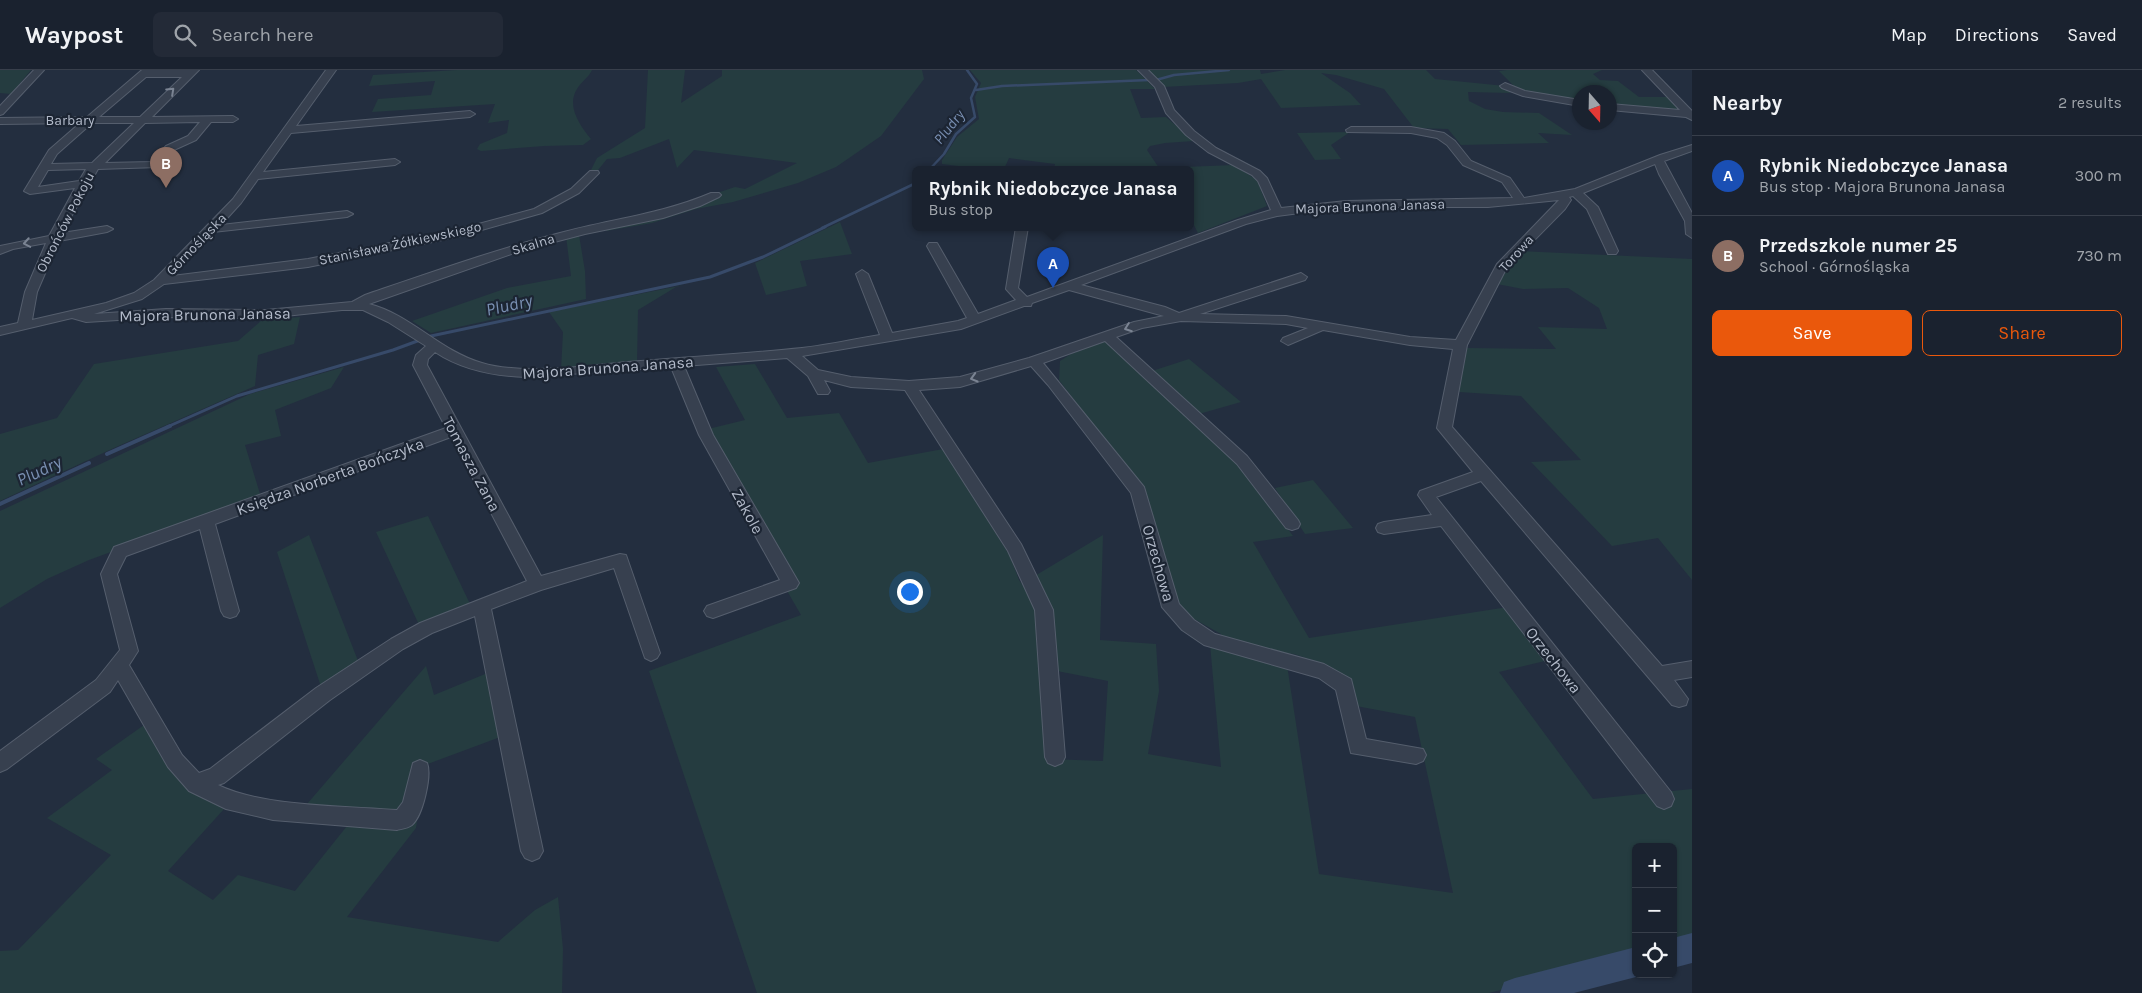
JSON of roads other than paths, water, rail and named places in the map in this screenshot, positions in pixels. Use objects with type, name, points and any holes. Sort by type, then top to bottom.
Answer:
[{"type":"street","points":[[0,112],[39,70]]},
{"type":"street","name":"Górnośląska","points":[[0,332],[74,315],[131,299],[164,278],[212,229],[256,176],[331,70]]},
{"type":"street","points":[[1143,70],[1159,86],[1169,111],[1190,133],[1212,150],[1256,173],[1263,180],[1277,211]]},
{"type":"street","points":[[1648,70],[1690,115]]},
{"type":"street","points":[[84,184],[30,190],[53,152],[146,72],[192,72]]},
{"type":"street","name":"Obrońców Pokoju","points":[[24,326],[31,292],[54,238],[94,166],[192,72]]},
{"type":"street","points":[[1505,86],[1523,92],[1572,101]]},
{"type":"street","points":[[1617,108],[1690,115]]},
{"type":"street","points":[[289,130],[470,114]]},
{"type":"street","points":[[44,167],[154,165],[170,148],[192,138],[208,119]]},
{"type":"street","name":"Barbary","points":[[0,120],[233,119]]},
{"type":"street","points":[[1352,130],[1410,130],[1440,134],[1451,143],[1467,163],[1506,180],[1521,201]]},
{"type":"street","name":"Majora Brunona Janasa","points":[[74,315],[86,318],[166,313],[266,314],[355,306],[375,309],[427,342],[471,365],[513,373],[554,373],[790,353],[942,329],[975,321],[1277,211],[1342,204],[1482,204],[1521,201],[1568,194],[1692,148]]},
{"type":"street","points":[[1657,160],[1662,165],[1664,174],[1690,221],[1692,234]]},
{"type":"street","points":[[256,176],[395,162]]},
{"type":"street","name":"Stanisława Żółkiewskiego","points":[[164,278],[193,277],[308,263],[457,233],[538,212],[575,191],[594,173]]},
{"type":"street","points":[[1568,194],[1592,207],[1612,251]]},
{"type":"street","name":"Torowa","points":[[1460,345],[1501,267],[1561,207],[1568,194]]},
{"type":"street","name":"Skalna","points":[[355,306],[369,298],[564,235],[662,216],[689,207],[715,195]]},
{"type":"street","points":[[212,229],[347,214]]},
{"type":"street","points":[[0,250],[10,246],[107,229]]},
{"type":"street","points":[[1021,231],[1012,289],[1026,303]]},
{"type":"street","points":[[933,246],[975,321]]},
{"type":"street","points":[[862,274],[888,338]]},
{"type":"street","points":[[1069,286],[1181,317],[1193,311],[1301,276]]},
{"type":"street","points":[[813,373],[851,382],[909,386],[960,382],[1034,361],[1139,324],[1181,317],[1286,320],[1410,341],[1460,345],[1444,428],[1679,699]]},
{"type":"street","points":[[1288,342],[1317,329],[1320,325]]},
{"type":"street","points":[[1107,336],[1242,460],[1292,524]]},
{"type":"street","name":"Tomasza Zana","points":[[427,342],[420,365],[537,584]]},
{"type":"street","points":[[790,353],[813,373],[823,391]]},
{"type":"street","name":"Orzechowa","points":[[1034,361],[1053,382],[1138,491],[1171,607],[1188,625],[1210,640],[1324,672],[1344,685],[1358,747],[1416,755]]},
{"type":"street","name":"Zakole","points":[[676,363],[706,436],[790,583],[713,611]]},
{"type":"street","points":[[909,386],[1014,548],[1044,610],[1055,757]]},
{"type":"street","name":"Księdza Norberta Bończyka","points":[[0,763],[103,686],[129,651],[109,574],[120,552],[454,431]]},
{"type":"street","name":"Orzechowa","points":[[1484,474],[1426,495],[1664,799]]},
{"type":"street","points":[[1384,528],[1445,519]]},
{"type":"street","points":[[206,521],[230,611]]},
{"type":"street","points":[[196,784],[217,776],[323,694],[397,644],[426,628],[537,584],[620,560],[652,654]]},
{"type":"street","points":[[482,606],[532,851]]},
{"type":"street","points":[[119,664],[175,761],[196,784],[226,799],[273,810],[397,820],[405,818],[413,805],[420,769]]},
{"type":"street","points":[[1658,675],[1692,669]]},
{"type":"waterway","name":"Pludry","points":[[933,166],[944,154],[956,134],[975,117],[971,98],[977,84],[967,70]]},
{"type":"waterway","points":[[1156,80],[1174,75],[1229,70]]},
{"type":"waterway","points":[[976,90],[1002,86],[1149,80]]},
{"type":"waterway","name":"Pludry","points":[[822,228],[912,185]]},
{"type":"waterway","name":"Pludry","points":[[167,427],[237,396],[393,350],[431,336],[710,277],[763,257],[825,227]]},
{"type":"waterway","name":"Pludry","points":[[107,454],[170,426]]},
{"type":"waterway","name":"Pludry","points":[[0,504],[89,463]]},
{"type":"waterway","points":[[1677,952],[1692,948]]},
{"type":"waterway","points":[[1515,993],[1632,963]]},
{"type":"place","name":"Przedszkole numer 25","points":[[166,188]]},
{"type":"place","name":"Rybnik Niedobczyce Janasa","points":[[1053,288]]}]
